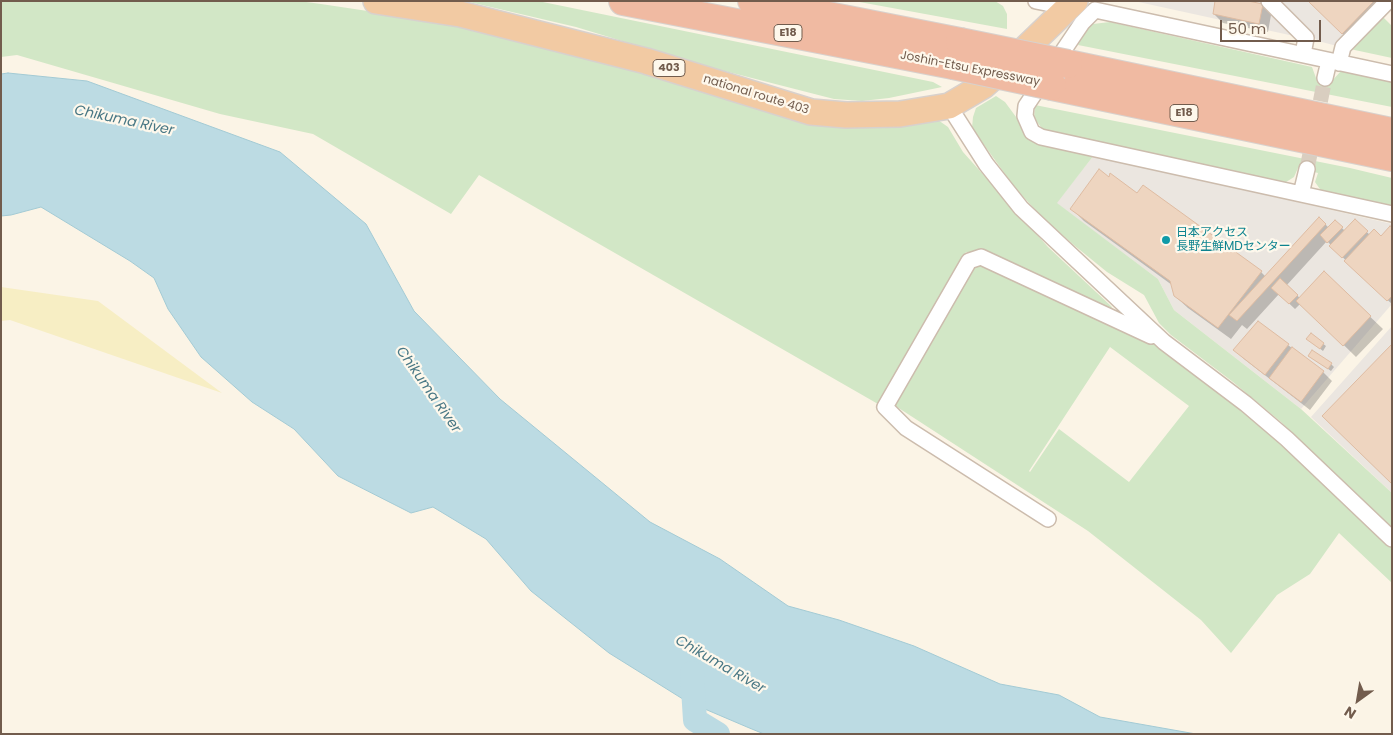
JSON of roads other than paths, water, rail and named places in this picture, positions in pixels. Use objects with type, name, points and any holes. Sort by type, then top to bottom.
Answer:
[{"type":"highway","name":"national route 403","points":[[376,1],[460,14],[646,61],[810,112],[846,115],[900,114],[949,106],[982,86],[1030,44],[1065,3]]},
{"type":"highway","name":"Joshin-Etsu Expressway","points":[[623,1],[957,54],[1068,64],[1320,129],[1392,158]]},
{"type":"highway","name":"Joshin-Etsu Expressway","points":[[752,1],[957,54],[1052,86],[1320,129],[1392,131]]},
{"type":"highway","name":"Joshin-Etsu Expressway","points":[[1320,129],[1392,162]]},
{"type":"street","points":[[1036,1],[1065,3]]},
{"type":"street","points":[[1269,1],[1306,38],[1303,54]]},
{"type":"street","points":[[1325,78],[1343,47],[1388,1]]},
{"type":"street","points":[[1392,74],[1095,10],[1082,23],[1026,106],[1025,116],[1032,132],[1041,137],[1392,214]]},
{"type":"street","points":[[949,106],[986,164],[1021,208],[1164,342],[1246,404],[1392,539]]},
{"type":"street","points":[[1301,194],[1307,169]]},
{"type":"street","points":[[1048,519],[906,428],[885,407],[969,261],[981,257],[989,260],[1164,342]]},
{"type":"water","name":"Chikuma River","points":[[8,73],[87,81],[280,152],[366,224],[414,311],[500,399],[650,522],[720,559],[788,606],[839,620],[914,646],[1000,684],[1059,695],[1100,717],[1196,734],[764,734],[686,701],[609,653],[531,591],[486,539],[433,507],[411,513],[338,476],[294,429],[252,402],[201,357],[168,309],[154,278],[130,261],[41,207],[1,216],[1,74]]},
{"type":"waterway","points":[[692,673],[695,720],[718,734]]},
{"type":"tunnel","points":[[1307,169],[1325,78]]},
{"type":"place","name":"日本アクセス 長野生鮮MDセンター","points":[[1166,240]]}]
